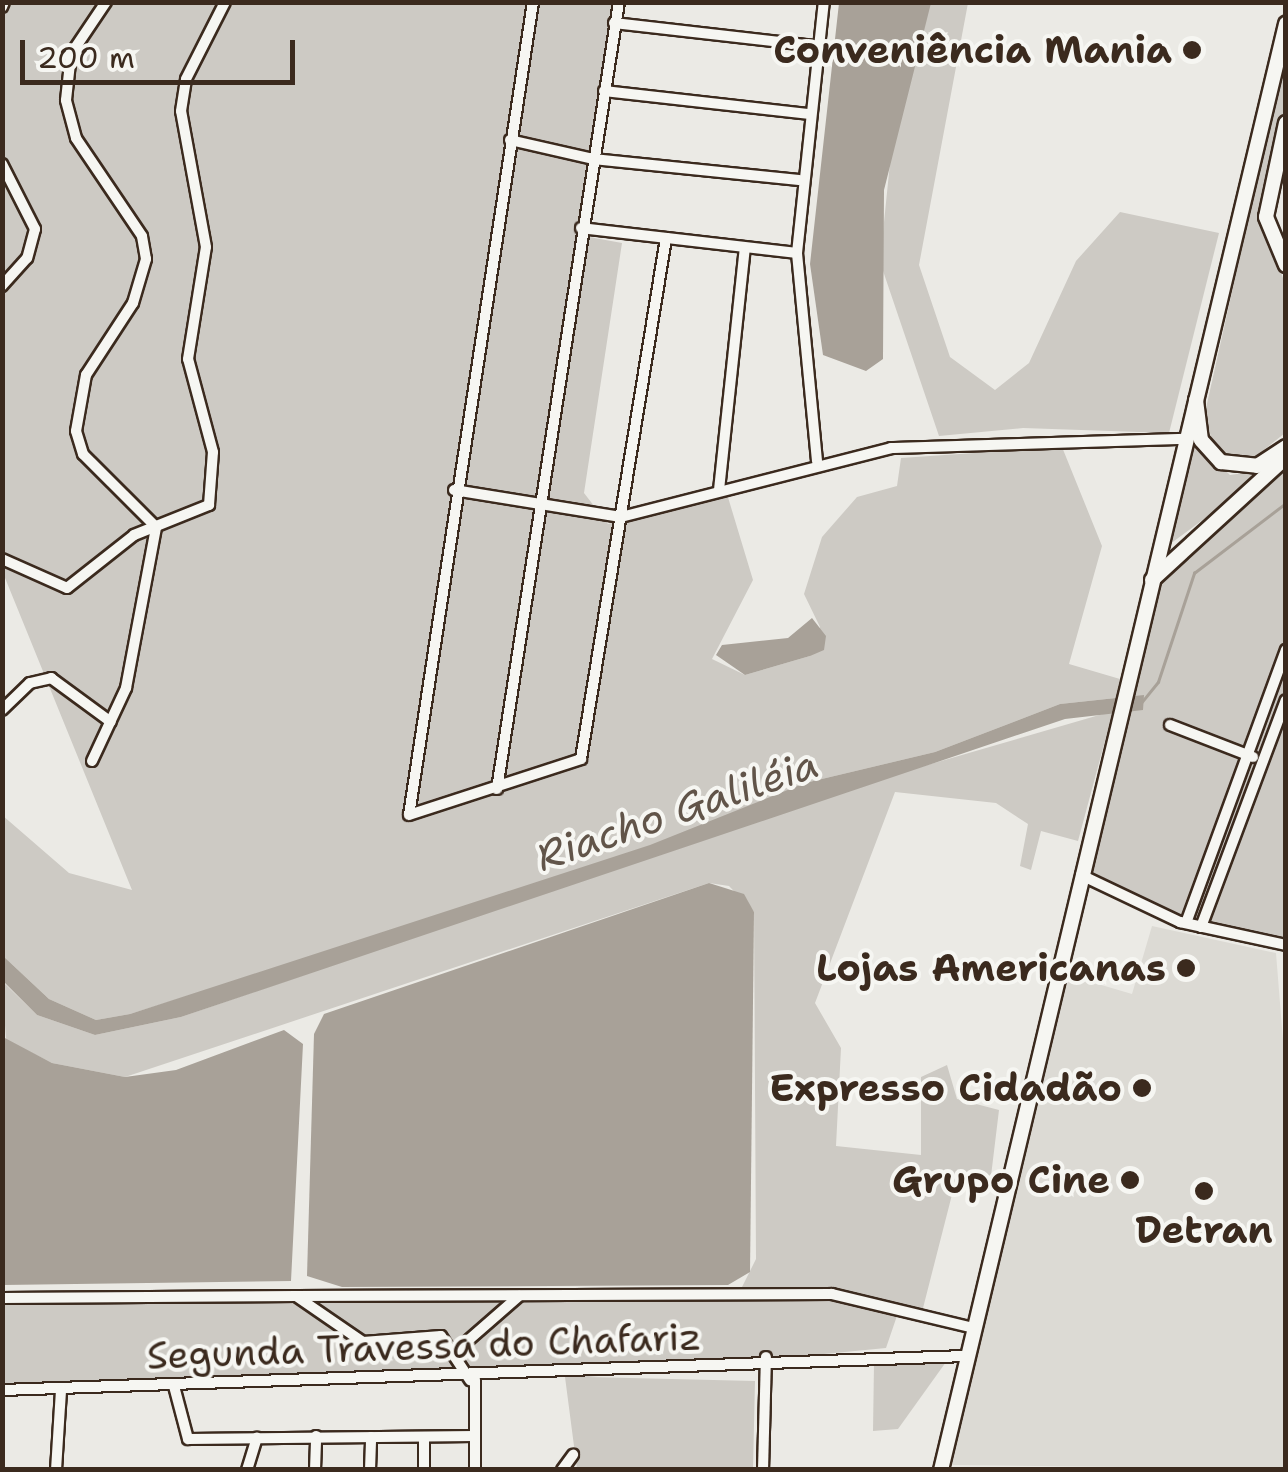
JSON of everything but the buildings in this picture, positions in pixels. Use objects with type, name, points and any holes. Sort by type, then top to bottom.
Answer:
[{"type":"main road","points":[[941,1470],[1181,439],[1286,24]]},
{"type":"main road","points":[[1286,124],[1266,217],[1286,265]]},
{"type":"main road","points":[[1196,385],[1201,440],[1221,462],[1257,466],[1286,447]]},
{"type":"main road","points":[[1149,584],[1197,530],[1286,457]]},
{"type":"street","points":[[106,2],[71,54],[66,100],[76,138],[142,236],[146,259],[133,303],[86,375],[76,431],[84,454],[156,527]]},
{"type":"street","points":[[2,558],[68,588],[156,527],[206,510],[212,486],[213,452],[188,359],[206,247],[182,110],[186,80],[225,2]]},
{"type":"street","points":[[533,2],[454,490],[407,812],[497,789],[581,759],[666,238]]},
{"type":"street","points":[[497,789],[537,503],[619,2]]},
{"type":"street","points":[[818,462],[797,253],[799,180],[824,2]]},
{"type":"street","points":[[614,23],[817,46]]},
{"type":"street","points":[[604,91],[808,114]]},
{"type":"street","points":[[510,140],[593,159],[799,180]]},
{"type":"street","points":[[2,164],[35,230],[27,258],[2,286]]},
{"type":"street","points":[[581,228],[797,253]]},
{"type":"street","points":[[718,490],[744,248]]},
{"type":"street","points":[[454,490],[622,517],[818,462],[979,441],[1181,439]]},
{"type":"street","points":[[92,762],[111,722],[156,527]]},
{"type":"street","points":[[1186,923],[1286,650]]},
{"type":"street","points":[[2,710],[30,682],[51,678],[111,722]]},
{"type":"street","points":[[1200,927],[1263,761],[1281,726],[1286,700]]},
{"type":"street","points":[[1170,725],[1263,761]]},
{"type":"street","points":[[1218,834],[1234,838]]},
{"type":"street","points":[[1081,875],[1186,923],[1286,945]]},
{"type":"street","points":[[2,1298],[832,1294],[974,1328]]},
{"type":"street","points":[[456,1351],[520,1295]]},
{"type":"street","points":[[296,1296],[363,1342],[421,1332],[456,1351],[472,1380],[475,1470]]},
{"type":"street","name":"Segunda Travessa do Chafariz","points":[[2,1390],[472,1380],[766,1357],[967,1356]]},
{"type":"street","points":[[764,1470],[766,1357]]},
{"type":"street","points":[[174,1386],[183,1438],[474,1436]]},
{"type":"street","points":[[56,1470],[61,1390]]},
{"type":"street","points":[[315,1470],[316,1436]]},
{"type":"street","points":[[424,1436],[424,1470]]},
{"type":"street","points":[[247,1470],[257,1438]]},
{"type":"street","points":[[370,1470],[371,1438]]},
{"type":"street","points":[[562,1470],[573,1454]]},
{"type":"shaded area","points":[[3,3],[613,3],[589,237],[622,243],[584,493],[608,524],[727,494],[753,580],[712,659],[745,675],[810,656],[820,627],[804,594],[822,537],[857,497],[897,486],[901,458],[1062,447],[1102,546],[1069,664],[1120,679],[1116,698],[1060,704],[935,752],[805,783],[646,852],[130,1014],[96,1020],[49,999],[3,956],[2,815],[69,873],[132,890],[3,573]]},
{"type":"shaded area","points":[[839,3],[931,3],[884,190],[883,359],[866,371],[823,355],[810,264]]},
{"type":"shaded area","points":[[930,3],[968,3],[919,265],[950,357],[995,390],[1029,363],[1076,261],[1120,212],[1219,233],[1169,433],[1023,428],[939,436],[880,262],[893,133]]},
{"type":"shaded area","points":[[1285,55],[1285,108],[1263,220],[1285,284],[1285,433],[1255,457],[1233,459],[1216,450],[1204,417]]},
{"type":"shaded area","points":[[1192,437],[1230,475],[1264,470],[1285,449],[1285,947],[1179,922],[1084,873],[1168,559],[1269,471],[1166,547]]},
{"type":"shaded area","points":[[812,618],[826,636],[824,650],[810,656],[745,675],[716,655],[722,645],[788,638]]},
{"type":"shaded area","points":[[1144,695],[1143,710],[1065,719],[181,1017],[95,1035],[37,1015],[3,981],[2,955],[49,999],[96,1020],[130,1014],[650,845],[805,783],[935,752],[1060,704]]},
{"type":"shaded area","points":[[1113,711],[1078,841],[1041,831],[1031,870],[1020,866],[1028,824],[996,803],[895,792],[815,1003],[841,1048],[836,1146],[921,1155],[921,1077],[947,1065],[957,1099],[999,1110],[991,1176],[956,1179],[922,1312],[900,1307],[886,1348],[588,1377],[755,1381],[753,1469],[577,1469],[565,1377],[2,1383],[3,1298],[739,1293],[756,1259],[754,912],[729,886],[709,883],[125,1077],[52,1063],[6,1040],[2,981],[37,1015],[95,1035],[181,1017],[862,784]]},
{"type":"shaded area","points":[[709,883],[744,894],[754,912],[750,1272],[728,1285],[342,1287],[307,1276],[314,1034],[324,1014]]},
{"type":"shaded area","points":[[1152,926],[1276,953],[1286,1078],[1285,1469],[949,1465],[1064,974],[1132,994]]},
{"type":"shaded area","points":[[284,1030],[303,1044],[291,1281],[3,1285],[3,1037],[52,1063],[125,1077],[176,1070]]},
{"type":"shaded area","points":[[946,1362],[898,1429],[873,1431],[874,1364]]},
{"type":"waterway","name":"Riacho Galiléia","points":[[1141,703],[1158,682],[1194,573],[1286,503]]},
{"type":"place","name":"Conveniência Mania","points":[[1192,50]]},
{"type":"place","name":"Lojas Americanas","points":[[1186,968]]},
{"type":"place","name":"Expresso Cidadão","points":[[1142,1088]]},
{"type":"place","name":"Grupo Cine","points":[[1130,1180]]},
{"type":"place","name":"Detran","points":[[1204,1191]]}]
